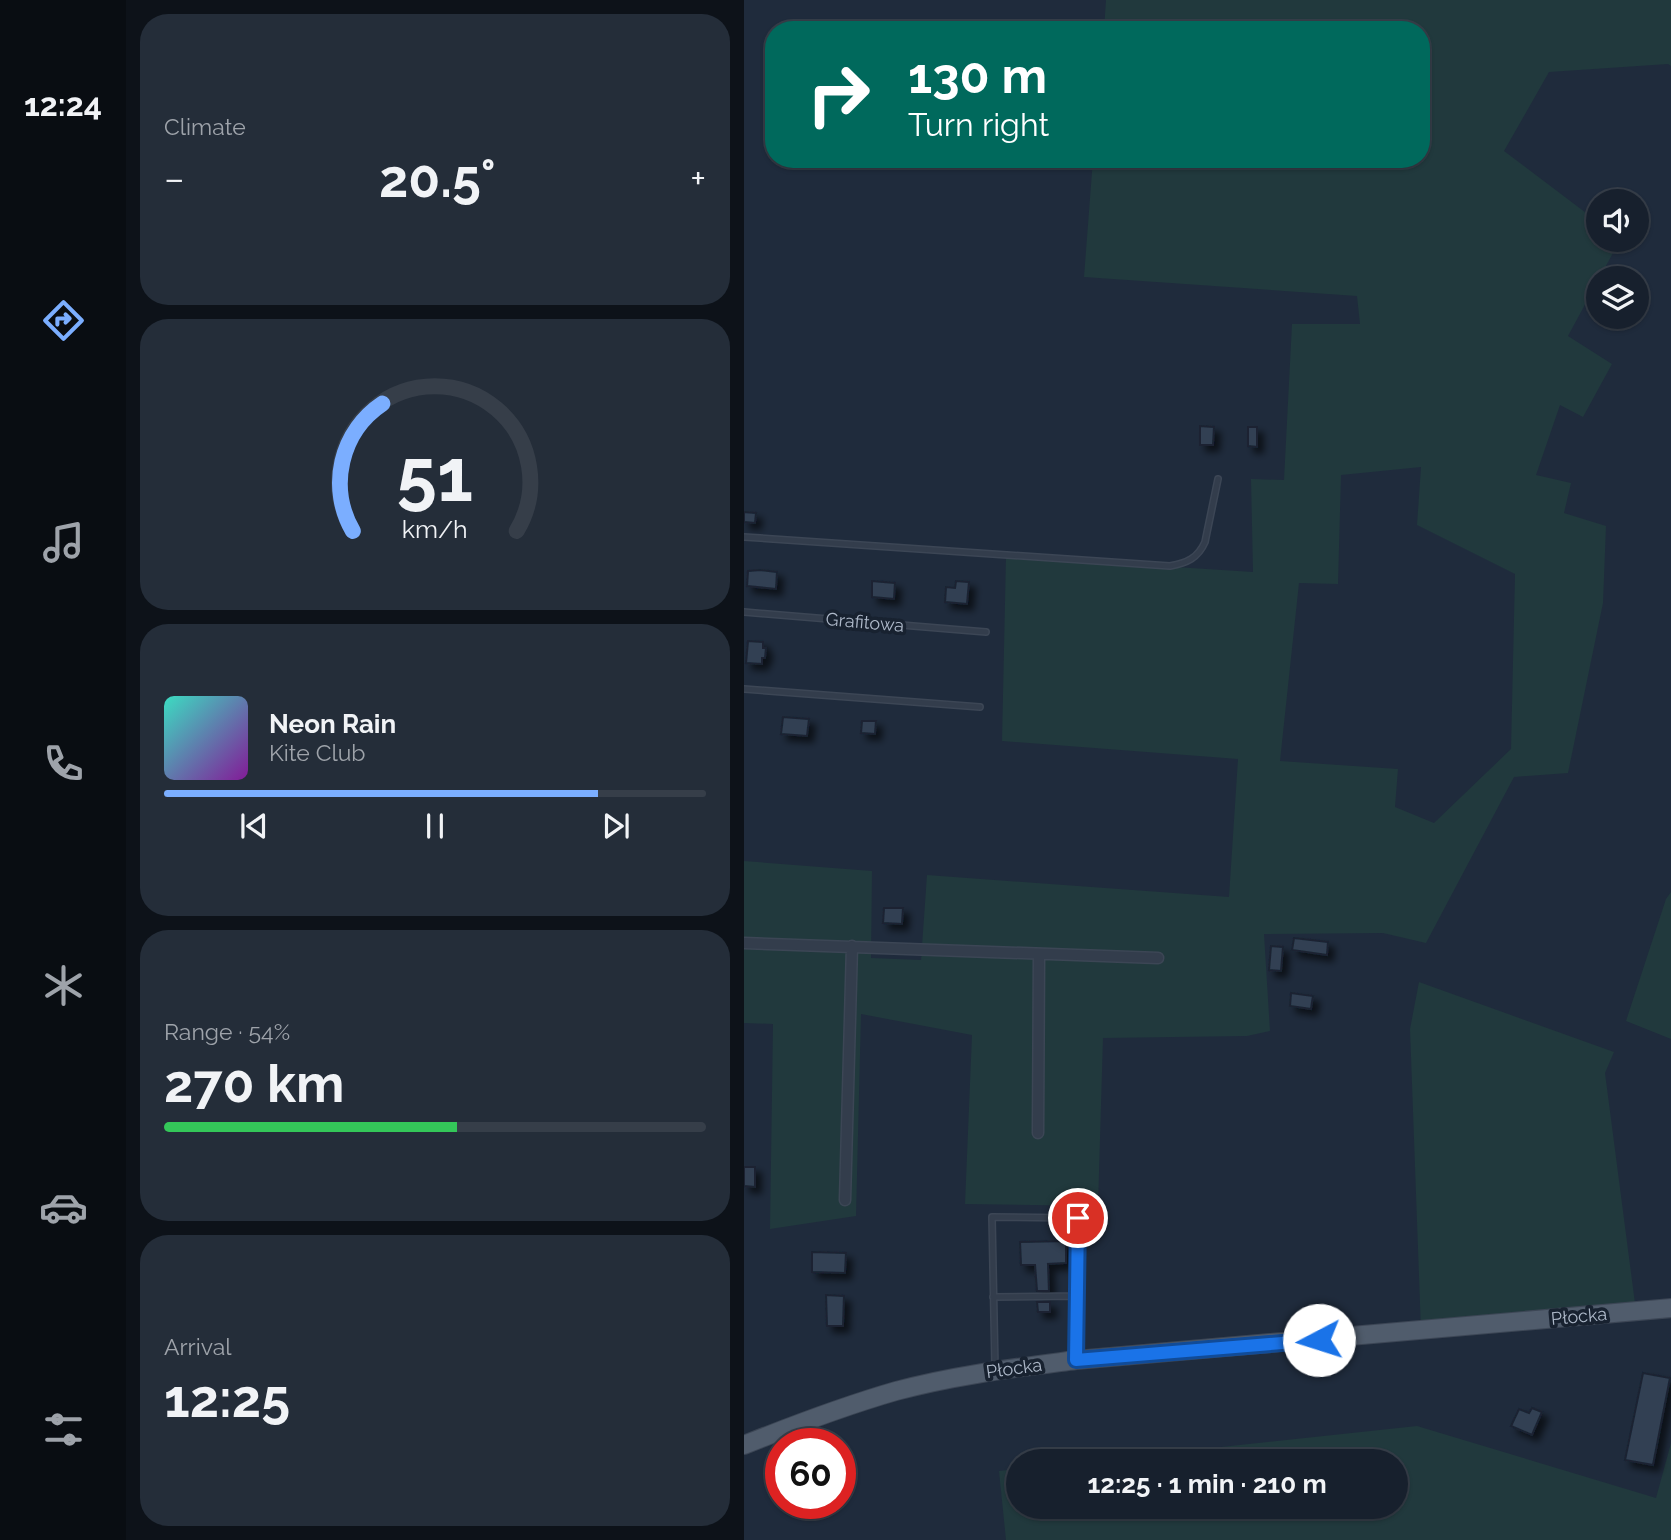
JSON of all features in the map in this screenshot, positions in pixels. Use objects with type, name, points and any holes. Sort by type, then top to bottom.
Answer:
[{"type":"main road","name":"Płocka","points":[[744,1445],[854,1404],[898,1391],[995,1370],[1076,1360],[1671,1308]]},
{"type":"street","points":[[744,943],[1158,958]]},
{"type":"street","points":[[845,1200],[852,946]]},
{"type":"street","points":[[1038,1133],[1039,954]]},
{"type":"lane","points":[[744,537],[1170,566],[1184,563],[1201,552],[1218,479]]},
{"type":"lane","name":"Grafitowa","points":[[744,612],[986,632]]},
{"type":"lane","points":[[744,689],[980,707]]},
{"type":"lane","points":[[995,1370],[992,1217],[1078,1218],[1076,1360]]},
{"type":"lane","points":[[993,1297],[1078,1296]]},
{"type":"green space","points":[[1106,0],[1671,0],[1671,66],[1668,64],[1549,72],[1504,151],[1586,213],[1586,252],[1614,252],[1606,266],[1586,266],[1586,303],[1568,336],[1612,364],[1583,417],[1560,405],[1536,475],[1571,483],[1564,513],[1606,526],[1603,603],[1568,773],[1514,777],[1426,943],[1383,933],[1264,934],[1270,1031],[1247,1036],[1103,1038],[1098,1206],[965,1204],[972,1035],[861,1014],[856,1216],[770,1229],[773,1024],[744,1023],[744,861],[872,871],[871,958],[921,960],[927,875],[1229,897],[1238,759],[1002,741],[1006,556],[1253,572],[1251,479],[1284,480],[1292,324],[1360,324],[1357,296],[1084,277],[1092,168],[1430,168],[1430,21],[1105,21]],"holes":[[[1421,467],[1417,525],[1515,574],[1511,749],[1434,823],[1395,807],[1398,769],[1280,761],[1299,583],[1338,584],[1341,475]]]},
{"type":"green space","points":[[1671,892],[1671,1039],[1626,1021],[1666,899]]},
{"type":"green space","points":[[1419,982],[1614,1052],[1605,1073],[1636,1311],[1421,1331],[1410,1029]]},
{"type":"green space","points":[[1417,1426],[1656,1498],[1671,1443],[1671,1540],[1006,1540],[999,1471],[1006,1470],[1006,1519],[1408,1519],[1408,1449],[1203,1449]]},
{"type":"building","points":[[1200,426],[1214,427],[1213,445],[1200,445]]},
{"type":"building","points":[[1248,427],[1257,427],[1257,447],[1248,446]]},
{"type":"building","points":[[744,512],[756,513],[755,523],[744,522]]},
{"type":"building","points":[[748,571],[777,572],[776,589],[747,586]]},
{"type":"building","points":[[872,581],[895,583],[894,599],[872,597]]},
{"type":"building","points":[[956,581],[969,582],[967,604],[945,602],[946,587],[955,588]]},
{"type":"building","points":[[748,641],[763,642],[763,648],[766,648],[762,664],[746,663]]},
{"type":"building","points":[[783,717],[809,719],[807,736],[781,734]]},
{"type":"building","points":[[862,721],[876,721],[875,734],[861,733]]},
{"type":"building","points":[[884,908],[903,908],[902,924],[883,923]]},
{"type":"building","points":[[1294,938],[1328,942],[1327,955],[1292,950]]},
{"type":"building","points":[[1271,946],[1283,947],[1281,971],[1269,970]]},
{"type":"building","points":[[1291,993],[1313,996],[1311,1009],[1290,1006]]},
{"type":"building","points":[[744,1167],[755,1167],[755,1187],[744,1186]]},
{"type":"building","points":[[1066,1241],[1066,1263],[1048,1264],[1049,1291],[1037,1291],[1035,1265],[1021,1265],[1020,1242]]},
{"type":"building","points":[[812,1252],[846,1253],[845,1273],[812,1272]]},
{"type":"building","points":[[826,1295],[844,1296],[843,1326],[827,1326]]},
{"type":"building","points":[[1037,1302],[1050,1302],[1050,1312],[1038,1312]]},
{"type":"building","points":[[1643,1373],[1670,1378],[1653,1465],[1625,1460]]},
{"type":"building","points":[[1532,1408],[1542,1412],[1532,1435],[1511,1426],[1519,1409],[1529,1413]]},
{"type":"route","points":[[1078,1218],[1076,1360],[1319,1340]]}]
